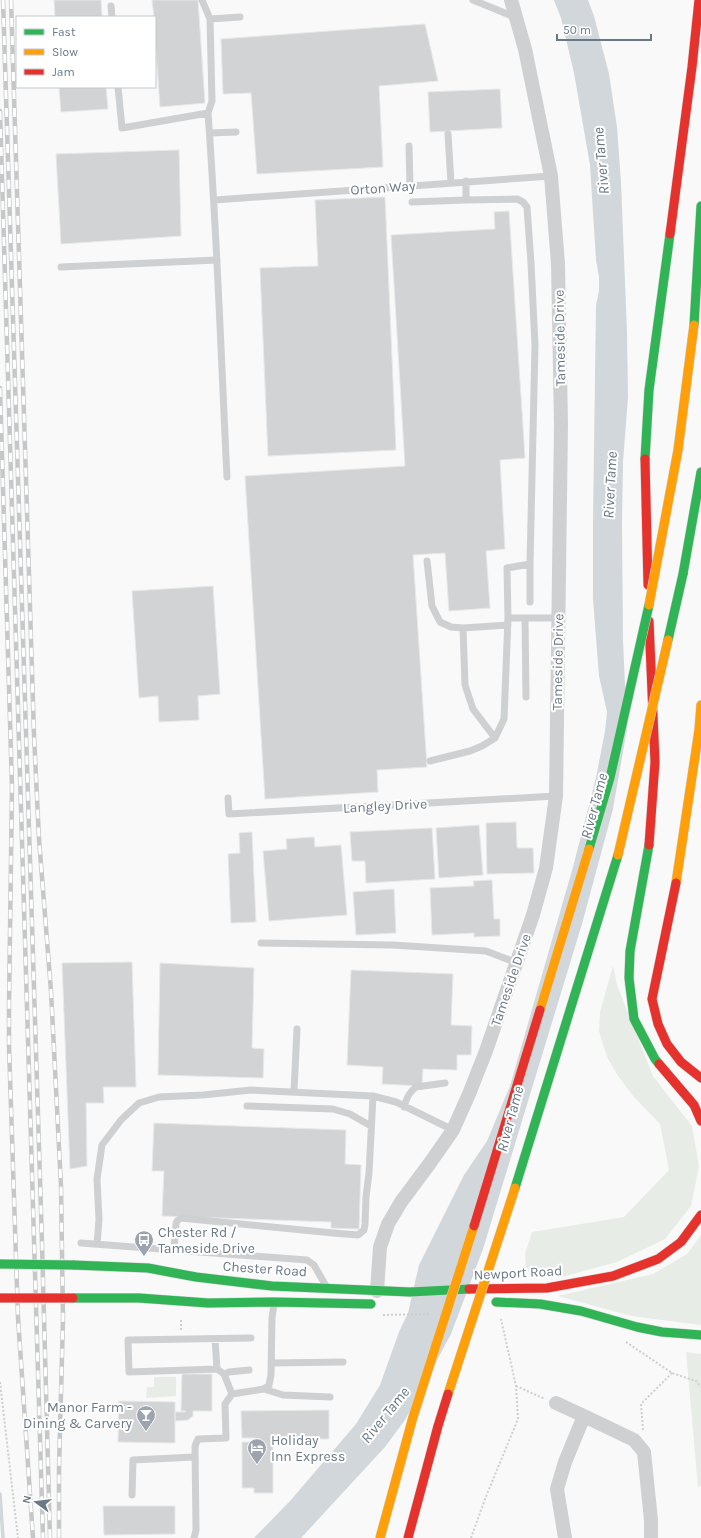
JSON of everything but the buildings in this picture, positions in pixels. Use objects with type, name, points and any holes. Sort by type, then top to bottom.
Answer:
[{"type":"highway","points":[[699,0],[692,67],[657,324],[648,404],[645,461],[651,688],[655,762],[649,850],[630,951],[629,978],[634,1019],[655,1059],[694,1105],[701,1121]]},
{"type":"highway","points":[[380,1538],[413,1417],[508,1118],[610,778],[651,595],[678,450],[694,325],[701,206]]},
{"type":"highway","points":[[408,1538],[438,1426],[538,1118],[620,849],[683,574],[701,472]]},
{"type":"highway","points":[[701,705],[699,730],[676,886],[652,999],[655,1017],[664,1040],[684,1066],[701,1078]]},
{"type":"highway","name":"Newport Road","points":[[410,1292],[489,1288],[547,1288],[613,1276],[658,1259],[681,1242],[701,1215]]},
{"type":"highway","name":"Chester Road","points":[[0,1264],[148,1268],[230,1282],[272,1286],[327,1288],[377,1298]]},
{"type":"highway","name":"Chester Road","points":[[0,1298],[139,1298],[208,1303],[377,1298],[410,1292]]},
{"type":"highway","name":"Newport Road","points":[[438,1304],[490,1302],[540,1304],[581,1311],[637,1327],[662,1332],[701,1335]]},
{"type":"street","name":"Tameside Drive","points":[[377,1298],[380,1247],[388,1224],[401,1202],[430,1164],[453,1130],[469,1094],[517,963],[533,916],[546,868],[556,796],[561,417],[558,264],[551,176],[526,48],[511,0]]},
{"type":"street","points":[[556,1403],[634,1440],[644,1452],[651,1520],[651,1538]]},
{"type":"street","points":[[565,1538],[557,1489],[565,1462],[584,1416]]},
{"type":"lane","points":[[202,0],[210,19],[212,101],[208,114],[215,200],[227,477]]},
{"type":"lane","points":[[473,0],[517,18]]},
{"type":"lane","points":[[111,6],[112,16]]},
{"type":"lane","points":[[210,19],[240,17]]},
{"type":"lane","points":[[118,88],[122,128],[208,114]]},
{"type":"lane","points":[[210,133],[236,132]]},
{"type":"lane","points":[[448,134],[451,182]]},
{"type":"lane","points":[[409,146],[410,186]]},
{"type":"lane","name":"Orton Way","points":[[215,200],[551,176]]},
{"type":"lane","points":[[466,181],[466,200]]},
{"type":"lane","points":[[412,202],[517,199],[527,208],[535,345],[530,602]]},
{"type":"lane","points":[[61,266],[217,260]]},
{"type":"lane","points":[[427,560],[432,606],[440,622],[451,627],[463,628],[508,622],[525,618],[558,618]]},
{"type":"lane","points":[[430,761],[470,751],[495,738],[504,719],[508,622],[507,568],[530,564]]},
{"type":"lane","points":[[525,618],[526,697]]},
{"type":"lane","points":[[463,628],[465,685],[473,708],[495,738]]},
{"type":"lane","name":"Langley Drive","points":[[228,798],[229,814],[556,796]]},
{"type":"lane","points":[[261,943],[393,945],[486,951],[517,963]]},
{"type":"lane","points":[[294,1091],[297,1030]]},
{"type":"lane","points":[[404,1106],[412,1089],[416,1087],[446,1083]]},
{"type":"lane","points":[[97,1244],[99,1220],[97,1179],[102,1145],[120,1120],[139,1104],[159,1097],[203,1095],[251,1090],[373,1096],[388,1099],[453,1130]]},
{"type":"lane","points":[[174,1250],[176,1224],[181,1218],[333,1233],[358,1235],[361,1233],[364,1230],[365,1224],[366,1197],[370,1173],[373,1096]]},
{"type":"lane","points":[[247,1106],[333,1109],[350,1114],[371,1126]]},
{"type":"lane","points":[[81,1243],[307,1260],[314,1265],[327,1288]]},
{"type":"lane","points":[[264,1389],[270,1380],[274,1302]]},
{"type":"lane","points":[[232,1394],[224,1374],[217,1369],[128,1372],[128,1340],[251,1338]]},
{"type":"lane","points":[[215,1339],[217,1369]]},
{"type":"lane","points":[[271,1363],[343,1362]]},
{"type":"lane","points":[[224,1374],[228,1372],[250,1370]]},
{"type":"lane","points":[[194,1538],[196,1530],[195,1446],[198,1439],[226,1438],[225,1404],[232,1394],[264,1389],[283,1395],[330,1397]]},
{"type":"lane","points":[[132,1495],[133,1460],[194,1457]]},
{"type":"path","points":[[181,1333],[182,1314]]},
{"type":"path","points":[[471,1538],[485,1499],[518,1420],[516,1386],[500,1316]]},
{"type":"path","points":[[621,1339],[672,1373],[696,1381],[701,1387]]},
{"type":"path","points":[[644,1452],[641,1404],[672,1373]]},
{"type":"path","points":[[0,1382],[18,1538]]},
{"type":"path","points":[[516,1386],[556,1403]]},
{"type":"shaded area","points":[[613,966],[617,985],[653,1076],[692,1126],[699,1166],[691,1206],[665,1239],[617,1262],[562,1277],[537,1276],[526,1270],[525,1254],[532,1232],[624,1217],[669,1170],[660,1124],[634,1097],[618,1076],[607,1057],[599,1031],[600,1012]]},
{"type":"shaded area","points":[[701,1235],[701,1325],[631,1316],[558,1296],[653,1274],[687,1254]]},
{"type":"shaded area","points":[[686,1352],[701,1354],[701,1486],[698,1487]]},
{"type":"shaded area","points":[[154,1377],[176,1377],[176,1396],[146,1398],[147,1387],[154,1387]]},
{"type":"water","name":"River Tame","points":[[554,0],[588,0],[594,16],[609,74],[617,127],[621,182],[627,333],[628,397],[623,462],[622,523],[623,640],[627,729],[613,809],[582,924],[483,1249],[451,1334],[405,1420],[385,1447],[301,1538],[254,1538],[290,1501],[356,1424],[380,1385],[399,1332],[408,1313],[419,1265],[464,1175],[487,1141],[510,1086],[573,867],[596,778],[607,712],[599,676],[593,599],[596,305],[599,291],[599,277],[596,260],[590,165],[574,73],[561,18]]},
{"type":"waterway","points":[[0,1494],[3,1538]]},
{"type":"railway","points":[[3,0],[50,1538]]},
{"type":"railway","points":[[11,0],[34,735],[39,839],[51,991],[61,1186],[63,1319],[59,1469],[59,1538]]},
{"type":"railway","points":[[0,111],[43,1538]]},
{"type":"railway","points":[[0,388],[12,787],[9,1046],[18,1318],[33,1538]]},
{"type":"traffic: fast","points":[[694,325],[701,206]]},
{"type":"traffic: fast","points":[[645,459],[649,390],[670,234]]},
{"type":"traffic: fast","points":[[683,574],[701,472]]},
{"type":"traffic: fast","points":[[668,640],[683,574]]},
{"type":"traffic: fast","points":[[589,849],[610,778],[649,605]]},
{"type":"traffic: fast","points":[[649,845],[630,951],[629,978],[634,1019],[659,1064]]},
{"type":"traffic: fast","points":[[515,1188],[618,855]]},
{"type":"traffic: fast","points":[[0,1264],[73,1265]]},
{"type":"traffic: fast","points":[[73,1265],[148,1268],[196,1277],[272,1286],[410,1292],[469,1289]]},
{"type":"traffic: fast","points":[[73,1298],[139,1298],[208,1303],[274,1302],[371,1304]]},
{"type":"traffic: fast","points":[[496,1302],[540,1304],[581,1311],[637,1327],[662,1332],[701,1335]]},
{"type":"traffic: slow","points":[[649,605],[678,450],[694,325]]},
{"type":"traffic: slow","points":[[618,855],[668,640]]},
{"type":"traffic: slow","points":[[676,883],[699,730],[701,705]]},
{"type":"traffic: slow","points":[[540,1010],[589,849]]},
{"type":"traffic: slow","points":[[448,1394],[515,1188]]},
{"type":"traffic: slow","points":[[380,1538],[413,1417],[474,1226]]},
{"type":"traffic: jam","points":[[670,234],[692,67],[699,0]]},
{"type":"traffic: jam","points":[[645,459],[648,585]]},
{"type":"traffic: jam","points":[[649,621],[655,762],[649,845]]},
{"type":"traffic: jam","points":[[676,883],[652,999],[658,1024],[667,1044],[681,1062],[701,1078]]},
{"type":"traffic: jam","points":[[474,1226],[540,1010]]},
{"type":"traffic: jam","points":[[659,1064],[694,1105],[701,1121]]},
{"type":"traffic: jam","points":[[469,1289],[547,1288],[613,1276],[658,1259],[681,1242],[701,1215]]},
{"type":"traffic: jam","points":[[0,1298],[73,1298]]},
{"type":"traffic: jam","points":[[408,1538],[448,1394]]},
{"type":"place","name":"Chester Rd / Tameside Drive","points":[[144,1257]]},
{"type":"place","name":"Manor Farm - Dining & Carvery","points":[[146,1432]]},
{"type":"place","name":"Holiday Inn Express","points":[[257,1465]]}]
